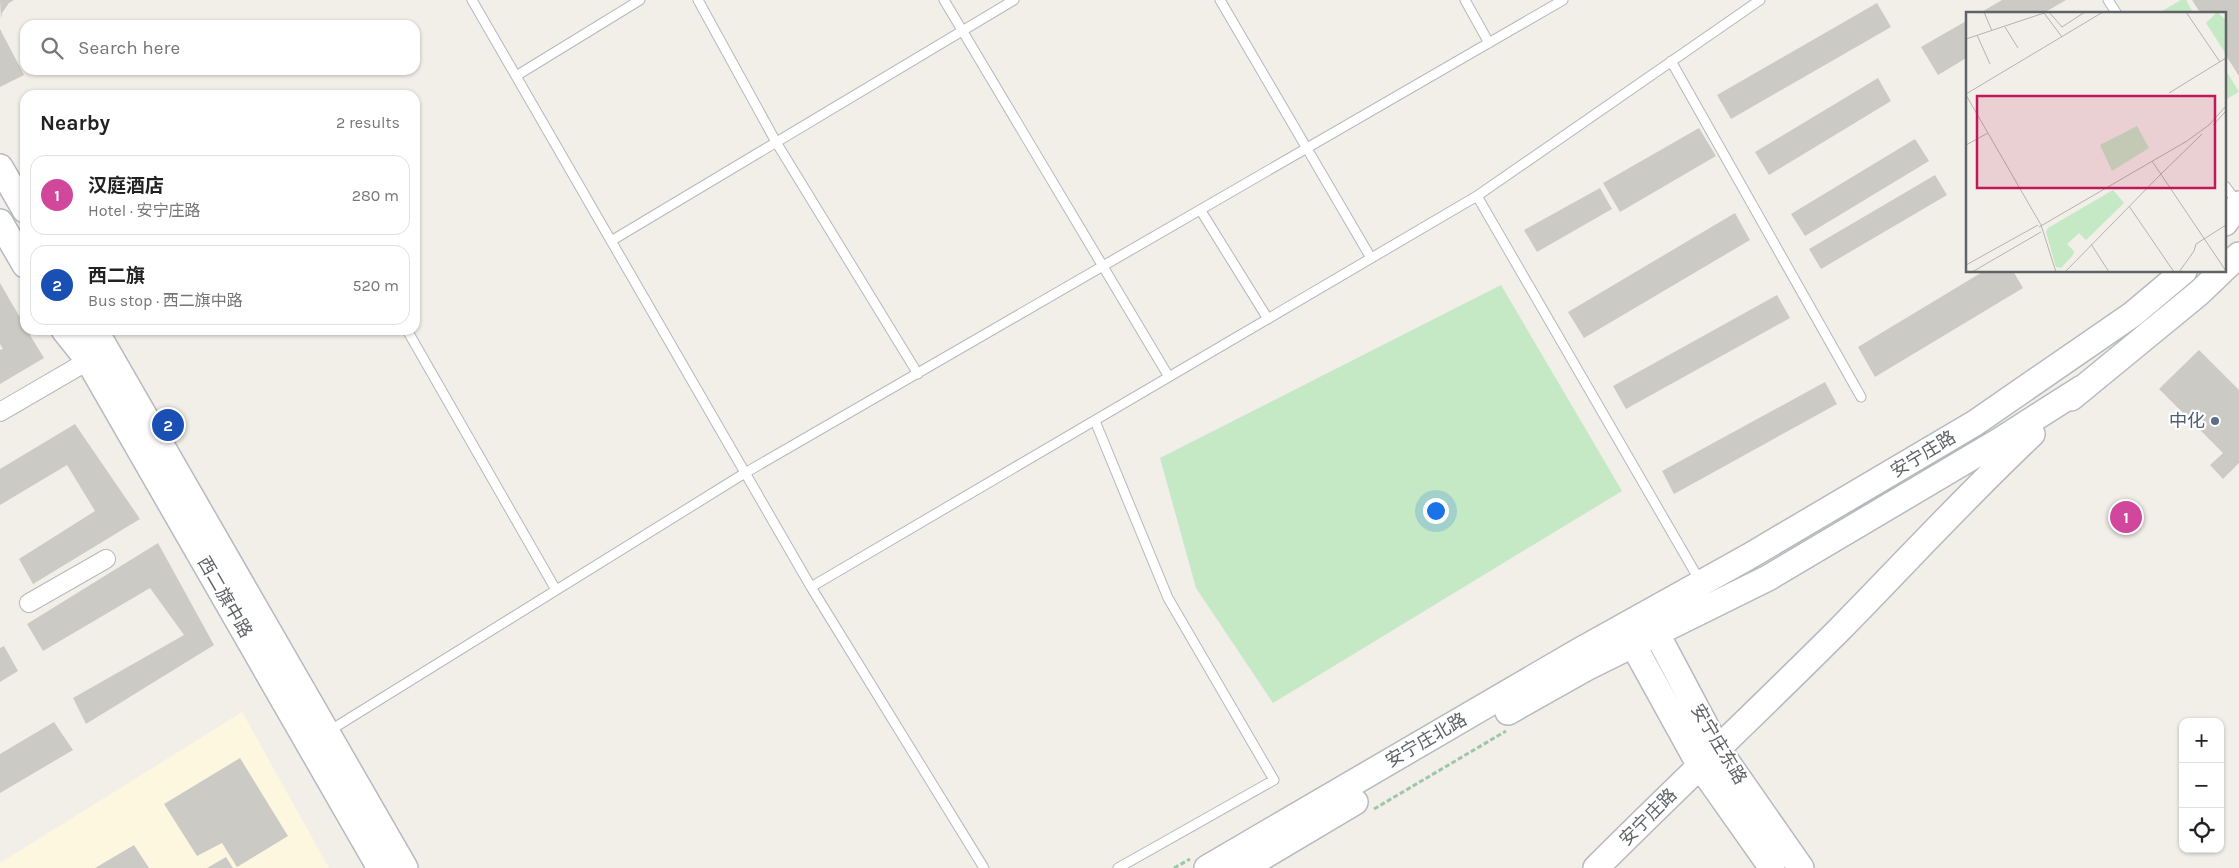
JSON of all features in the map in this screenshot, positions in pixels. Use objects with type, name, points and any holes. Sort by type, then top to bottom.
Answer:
[{"type":"main road","points":[[0,167],[20,201]]},
{"type":"main road","points":[[2226,222],[2239,204]]},
{"type":"main road","points":[[0,222],[20,256]]},
{"type":"main road","points":[[2226,267],[2239,255]]},
{"type":"main road","name":"安宁庄路","points":[[1652,623],[1702,583],[1975,423],[2133,314],[2183,272]]},
{"type":"main road","name":"安宁庄路","points":[[1596,868],[1919,550],[1998,466],[2082,388],[2199,293],[2221,272]]},
{"type":"main road","name":"西二旗中路","points":[[74,335],[97,347],[405,868]]},
{"type":"main road","name":"西二旗中路","points":[[97,347],[380,868]]},
{"type":"main road","name":"安宁庄路","points":[[1652,623],[1768,578],[1991,446],[2082,388]]},
{"type":"main road","name":"安宁庄北路","points":[[1207,868],[1652,623]]},
{"type":"main road","name":"安宁庄东路","points":[[1652,623],[1718,749],[1801,868]]},
{"type":"main road","name":"安宁庄北路","points":[[1244,868],[1460,738],[1586,668],[1628,636]]},
{"type":"main road","name":"安宁庄东路","points":[[1628,636],[1700,766],[1772,868]]},
{"type":"street","points":[[0,412],[97,347]]},
{"type":"street","points":[[29,603],[106,559]]},
{"type":"lane","points":[[472,0],[811,587],[984,868]]},
{"type":"lane","points":[[516,76],[640,0]]},
{"type":"lane","points":[[698,0],[776,142],[918,374]]},
{"type":"lane","points":[[944,0],[1169,377]]},
{"type":"lane","points":[[611,241],[1014,0]]},
{"type":"lane","points":[[1220,0],[1371,258]]},
{"type":"lane","points":[[1465,0],[1490,43]]},
{"type":"lane","points":[[326,732],[745,473],[1563,0]]},
{"type":"lane","points":[[811,587],[1477,196],[1760,0]]},
{"type":"lane","points":[[2108,0],[2116,12]]},
{"type":"lane","points":[[1670,61],[1862,397]]},
{"type":"lane","points":[[2226,187],[2239,204]]},
{"type":"lane","points":[[1477,196],[1702,583]]},
{"type":"lane","points":[[1201,211],[1268,319]]},
{"type":"lane","points":[[410,335],[556,590]]},
{"type":"lane","points":[[1095,421],[1168,598],[1274,780],[1118,868]]},
{"type":"path","name":"安宁庄北路","points":[[1367,813],[1510,729]]},
{"type":"shaded area","points":[[242,712],[329,868],[0,868],[0,863]]},
{"type":"green space","points":[[2181,0],[2186,0],[2193,12],[2160,12]]},
{"type":"green space","points":[[2226,71],[2239,92],[2226,99]]},
{"type":"green space","points":[[1501,285],[1622,491],[1273,703],[1196,588],[1160,458]]},
{"type":"building","points":[[0,0],[14,0],[9,3],[2,13],[1,19]]},
{"type":"building","points":[[2002,0],[2066,0],[2045,12],[1981,12]]},
{"type":"building","points":[[2192,0],[2239,0],[2239,76],[2226,56],[2226,12],[2200,12]]},
{"type":"building","points":[[1877,3],[1891,27],[1731,119],[1717,95]]},
{"type":"building","points":[[1966,21],[1966,58],[1938,75],[1921,47]]},
{"type":"building","points":[[0,29],[20,67],[20,75],[24,75],[0,87]]},
{"type":"building","points":[[1878,78],[1891,101],[1769,175],[1755,152]]},
{"type":"building","points":[[1699,128],[1716,156],[1620,212],[1603,183]]},
{"type":"building","points":[[1915,139],[1929,161],[1805,236],[1791,214]]},
{"type":"building","points":[[1935,175],[1947,195],[1821,269],[1809,249]]},
{"type":"building","points":[[1600,188],[1612,209],[1537,252],[1524,230]]},
{"type":"building","points":[[1735,213],[1750,240],[1584,338],[1568,312]]},
{"type":"building","points":[[1982,272],[2014,272],[2023,288],[1875,377],[1858,347]]},
{"type":"building","points":[[0,283],[20,317],[20,335],[30,335],[44,358],[0,384],[0,350],[3,349],[0,344]]},
{"type":"building","points":[[1777,295],[1790,318],[1626,409],[1613,386]]},
{"type":"building","name":"中化","points":[[2199,350],[2239,390],[2239,463],[2223,479],[2210,465],[2223,453],[2159,389]]},
{"type":"building","points":[[1825,382],[1837,404],[1674,494],[1662,471]]},
{"type":"building","points":[[75,424],[140,519],[33,584],[19,559],[95,511],[67,465],[0,505],[0,469]]},
{"type":"building","points":[[158,543],[214,645],[86,724],[73,698],[184,635],[150,588],[43,651],[27,624]]},
{"type":"building","points":[[4,646],[18,671],[0,682],[0,648]]},
{"type":"building","points":[[54,722],[73,750],[0,793],[0,754]]},
{"type":"building","points":[[240,758],[288,836],[237,867],[222,843],[197,856],[164,804]]},
{"type":"building","points":[[134,845],[149,868],[95,868]]},
{"type":"building","points":[[226,857],[233,868],[207,868]]},
{"type":"place","name":"中化","points":[[2215,421]]},
{"type":"place","name":"西二旗","points":[[168,425]]},
{"type":"place","name":"汉庭酒店","points":[[2126,517]]}]
